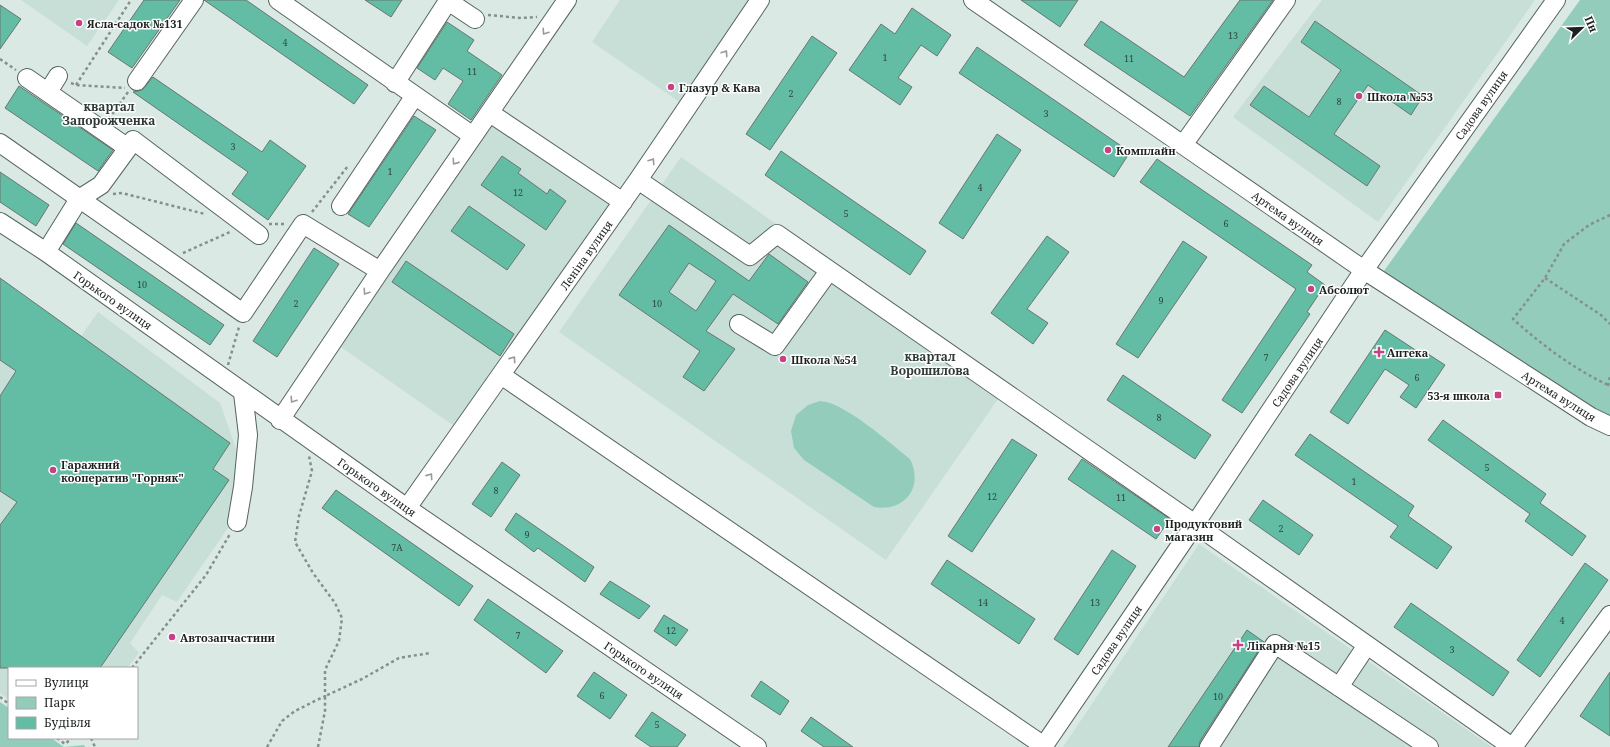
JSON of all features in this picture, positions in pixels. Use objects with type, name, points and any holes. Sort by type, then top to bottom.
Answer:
[{"type":"street","points":[[137,81],[194,0]]},
{"type":"street","points":[[278,0],[414,97],[473,136]]},
{"type":"street","points":[[394,83],[448,0],[470,16]]},
{"type":"street","points":[[280,420],[380,271],[567,0]]},
{"type":"street","name":"Леніна вулиця","points":[[407,508],[623,202],[760,0]]},
{"type":"street","name":"Артема вулиця","points":[[973,0],[1364,270],[1591,417],[1610,426]]},
{"type":"street","points":[[1183,145],[1286,0]]},
{"type":"street","name":"Садова вулиця","points":[[1043,747],[1195,524],[1364,270],[1556,0]]},
{"type":"street","points":[[48,92],[58,76]]},
{"type":"street","points":[[27,78],[128,148]]},
{"type":"street","points":[[341,206],[414,97]]},
{"type":"street","points":[[490,113],[623,202]]},
{"type":"street","points":[[46,252],[79,200],[101,185],[133,140],[259,234]]},
{"type":"street","points":[[0,143],[79,200],[243,313],[303,224],[380,271]]},
{"type":"street","points":[[638,180],[750,256],[777,234],[1195,524],[1512,747],[1610,615]]},
{"type":"street","name":"Горького вулиця","points":[[0,222],[46,252],[280,420],[407,508],[758,747]]},
{"type":"street","points":[[739,324],[775,346],[829,271]]},
{"type":"street","points":[[501,376],[1043,747]]},
{"type":"street","points":[[237,522],[243,487],[248,434],[242,393]]},
{"type":"street","points":[[1209,747],[1275,644],[1429,747]]},
{"type":"street","points":[[1339,687],[1367,645]]},
{"type":"path","points":[[76,85],[131,0]]},
{"type":"path","points":[[470,16],[521,18],[556,16]]},
{"type":"path","points":[[0,59],[27,78]]},
{"type":"path","points":[[58,76],[76,85],[131,89],[102,129]]},
{"type":"path","points":[[303,224],[352,162]]},
{"type":"path","points":[[107,195],[122,193],[209,215]]},
{"type":"path","points":[[1610,215],[1589,225],[1564,244],[1545,278],[1513,319],[1536,340],[1568,364],[1609,386],[1610,376]]},
{"type":"path","points":[[1545,278],[1601,315],[1610,324]]},
{"type":"path","points":[[224,379],[243,313]]},
{"type":"path","points":[[308,452],[312,471],[299,516],[294,542],[313,573],[335,603],[342,618],[339,641],[325,670],[325,711],[318,747]]},
{"type":"path","points":[[133,667],[206,575],[237,522]]},
{"type":"path","points":[[267,747],[282,722],[295,711],[362,679],[398,658],[430,653]]},
{"type":"path","points":[[58,739],[65,744],[71,739]]},
{"type":"shaded area","name":"Ясла-садок №131","points":[[21,0],[119,0],[87,46]]},
{"type":"shaded area","points":[[620,0],[751,0],[681,103],[592,42]]},
{"type":"shaded area","name":"Школа №53","points":[[1322,0],[1535,0],[1378,222],[1233,117]]},
{"type":"shaded area","points":[[493,123],[612,206],[457,428],[338,345]]},
{"type":"shaded area","name":"Школа №54","points":[[681,157],[1007,386],[886,560],[559,332]]},
{"type":"shaded area","points":[[0,278],[81,336],[98,312],[220,403],[238,454],[232,522],[177,602],[162,595],[130,643],[139,653],[128,667],[8,667],[8,699],[0,693]]},
{"type":"shaded area","name":"Лікарня №15","points":[[1199,544],[1492,747],[1063,747]]},
{"type":"green space","points":[[1580,0],[1610,0],[1610,418],[1381,275]]},
{"type":"green space","points":[[820,401],[830,403],[854,416],[910,459],[914,469],[915,479],[913,488],[903,501],[895,506],[885,508],[874,507],[804,460],[794,448],[791,431],[796,415],[808,405]]},
{"type":"green space","points":[[0,702],[8,707],[8,739],[52,739],[64,747],[0,747]]},
{"type":"green space","points":[[84,745],[85,747],[64,747]]},
{"type":"building","points":[[144,0],[180,0],[132,68],[108,52]]},
{"type":"building","points":[[204,0],[246,0],[368,85],[354,104]]},
{"type":"building","points":[[365,0],[402,0],[391,17]]},
{"type":"building","points":[[1021,0],[1078,0],[1060,27]]},
{"type":"building","points":[[1240,0],[1273,0],[1190,116],[1084,45],[1101,21],[1184,77]]},
{"type":"building","points":[[0,5],[21,19],[0,49]]},
{"type":"building","points":[[912,8],[951,35],[937,56],[921,45],[898,78],[912,87],[900,105],[849,70],[881,24],[895,34]]},
{"type":"building","points":[[1315,21],[1423,96],[1411,115],[1368,85],[1334,134],[1380,166],[1367,186],[1250,105],[1264,86],[1309,117],[1341,70],[1301,42]]},
{"type":"building","points":[[447,22],[474,40],[467,51],[502,75],[471,120],[448,104],[463,81],[443,68],[435,80],[417,68]]},
{"type":"building","points":[[812,36],[837,53],[770,150],[746,134]]},
{"type":"building","points":[[977,47],[1130,152],[1114,177],[959,73]]},
{"type":"building","points":[[153,77],[262,152],[270,140],[306,166],[268,220],[232,194],[248,172],[133,92],[142,90]]},
{"type":"building","points":[[19,86],[113,150],[98,171],[5,108]]},
{"type":"building","points":[[414,116],[436,130],[369,227],[348,214]]},
{"type":"building","points":[[997,134],[1021,150],[963,239],[939,223]]},
{"type":"building","points":[[781,151],[926,251],[910,275],[765,175]]},
{"type":"building","points":[[502,156],[521,169],[518,173],[547,194],[550,189],[566,201],[546,230],[481,185]]},
{"type":"building","points":[[1157,159],[1312,265],[1307,272],[1325,285],[1307,312],[1310,314],[1242,413],[1222,400],[1296,289],[1140,182]]},
{"type":"building","points":[[0,172],[49,205],[36,226],[0,202]]},
{"type":"building","points":[[469,206],[525,245],[507,270],[451,231]]},
{"type":"building","points":[[76,223],[224,325],[210,345],[63,244]]},
{"type":"building","points":[[669,225],[749,281],[769,254],[808,282],[778,324],[733,294],[706,331],[735,349],[704,391],[683,377],[700,351],[619,295]],"holes":[[[689,263],[716,281],[696,311],[669,292]]]},
{"type":"building","points":[[1047,236],[1069,252],[1027,309],[1048,323],[1033,344],[991,313]]},
{"type":"building","points":[[1183,241],[1207,257],[1138,358],[1116,344]]},
{"type":"building","points":[[314,248],[339,264],[277,357],[253,341]]},
{"type":"building","points":[[406,261],[514,334],[500,356],[392,282]]},
{"type":"building","points":[[0,278],[230,443],[213,469],[229,480],[101,667],[0,668],[0,525],[17,502],[0,491],[0,396],[16,371],[0,360]]},
{"type":"building","points":[[1385,330],[1420,353],[1422,350],[1445,365],[1416,408],[1400,397],[1409,385],[1385,369],[1348,424],[1330,412]]},
{"type":"building","points":[[1123,375],[1211,435],[1195,459],[1107,400]]},
{"type":"building","points":[[1443,420],[1546,494],[1540,503],[1586,536],[1572,556],[1525,521],[1530,514],[1428,440]]},
{"type":"building","points":[[1310,434],[1414,506],[1408,516],[1452,547],[1437,569],[1390,537],[1398,526],[1295,455]]},
{"type":"building","points":[[1012,439],[1037,455],[972,552],[948,536]]},
{"type":"building","points":[[1082,459],[1170,519],[1156,539],[1068,479]]},
{"type":"building","points":[[502,462],[520,475],[491,517],[472,504]]},
{"type":"building","points":[[336,490],[473,586],[459,606],[322,508]]},
{"type":"building","points":[[1263,500],[1313,535],[1299,555],[1249,520]]},
{"type":"building","points":[[516,513],[594,567],[585,582],[538,548],[534,552],[505,530]]},
{"type":"building","points":[[1112,550],[1136,566],[1078,655],[1054,639]]},
{"type":"building","points":[[947,560],[1035,619],[1019,644],[931,584]]},
{"type":"building","points":[[1585,563],[1608,580],[1540,677],[1517,660]]},
{"type":"building","points":[[610,581],[650,606],[639,619],[600,594]]},
{"type":"building","points":[[488,599],[563,651],[546,673],[474,620]]},
{"type":"building","points":[[1411,603],[1509,672],[1493,696],[1394,627]]},
{"type":"building","points":[[664,615],[688,630],[676,646],[654,631]]},
{"type":"building","points":[[1247,630],[1264,642],[1200,741],[1199,747],[1168,747]]},
{"type":"building","points":[[594,672],[627,695],[610,719],[577,696]]},
{"type":"building","points":[[1610,672],[1610,736],[1580,716]]},
{"type":"building","points":[[761,681],[789,701],[780,715],[751,696]]},
{"type":"building","points":[[652,712],[686,735],[677,747],[651,747],[635,736]]},
{"type":"building","points":[[811,717],[853,747],[824,747],[801,731]]},
{"type":"place","name":"Ясла-садок №131","points":[[79,23]]},
{"type":"place","name":"Глазур & Кава","points":[[671,87]]},
{"type":"place","name":"Школа №53","points":[[1359,96]]},
{"type":"place","name":"Комплайн","points":[[1108,150]]},
{"type":"place","name":"Абсолют","points":[[1311,289]]},
{"type":"place","name":"Аптека","points":[[1379,352]]},
{"type":"place","name":"Школа №54","points":[[783,359]]},
{"type":"place","name":"53-я школа","points":[[1498,395]]},
{"type":"place","name":"Гаражний кооператив \"Горняк\"","points":[[53,470]]},
{"type":"place","name":"Продуктовий магазин","points":[[1157,529]]},
{"type":"place","name":"Автозапчастини","points":[[172,637]]},
{"type":"place","name":"Лікарня №15","points":[[1238,645]]},
{"type":"district","name":"квартал Запорожченка","points":[[109,113]]},
{"type":"district","name":"квартал Ворошилова","points":[[930,363]]}]
